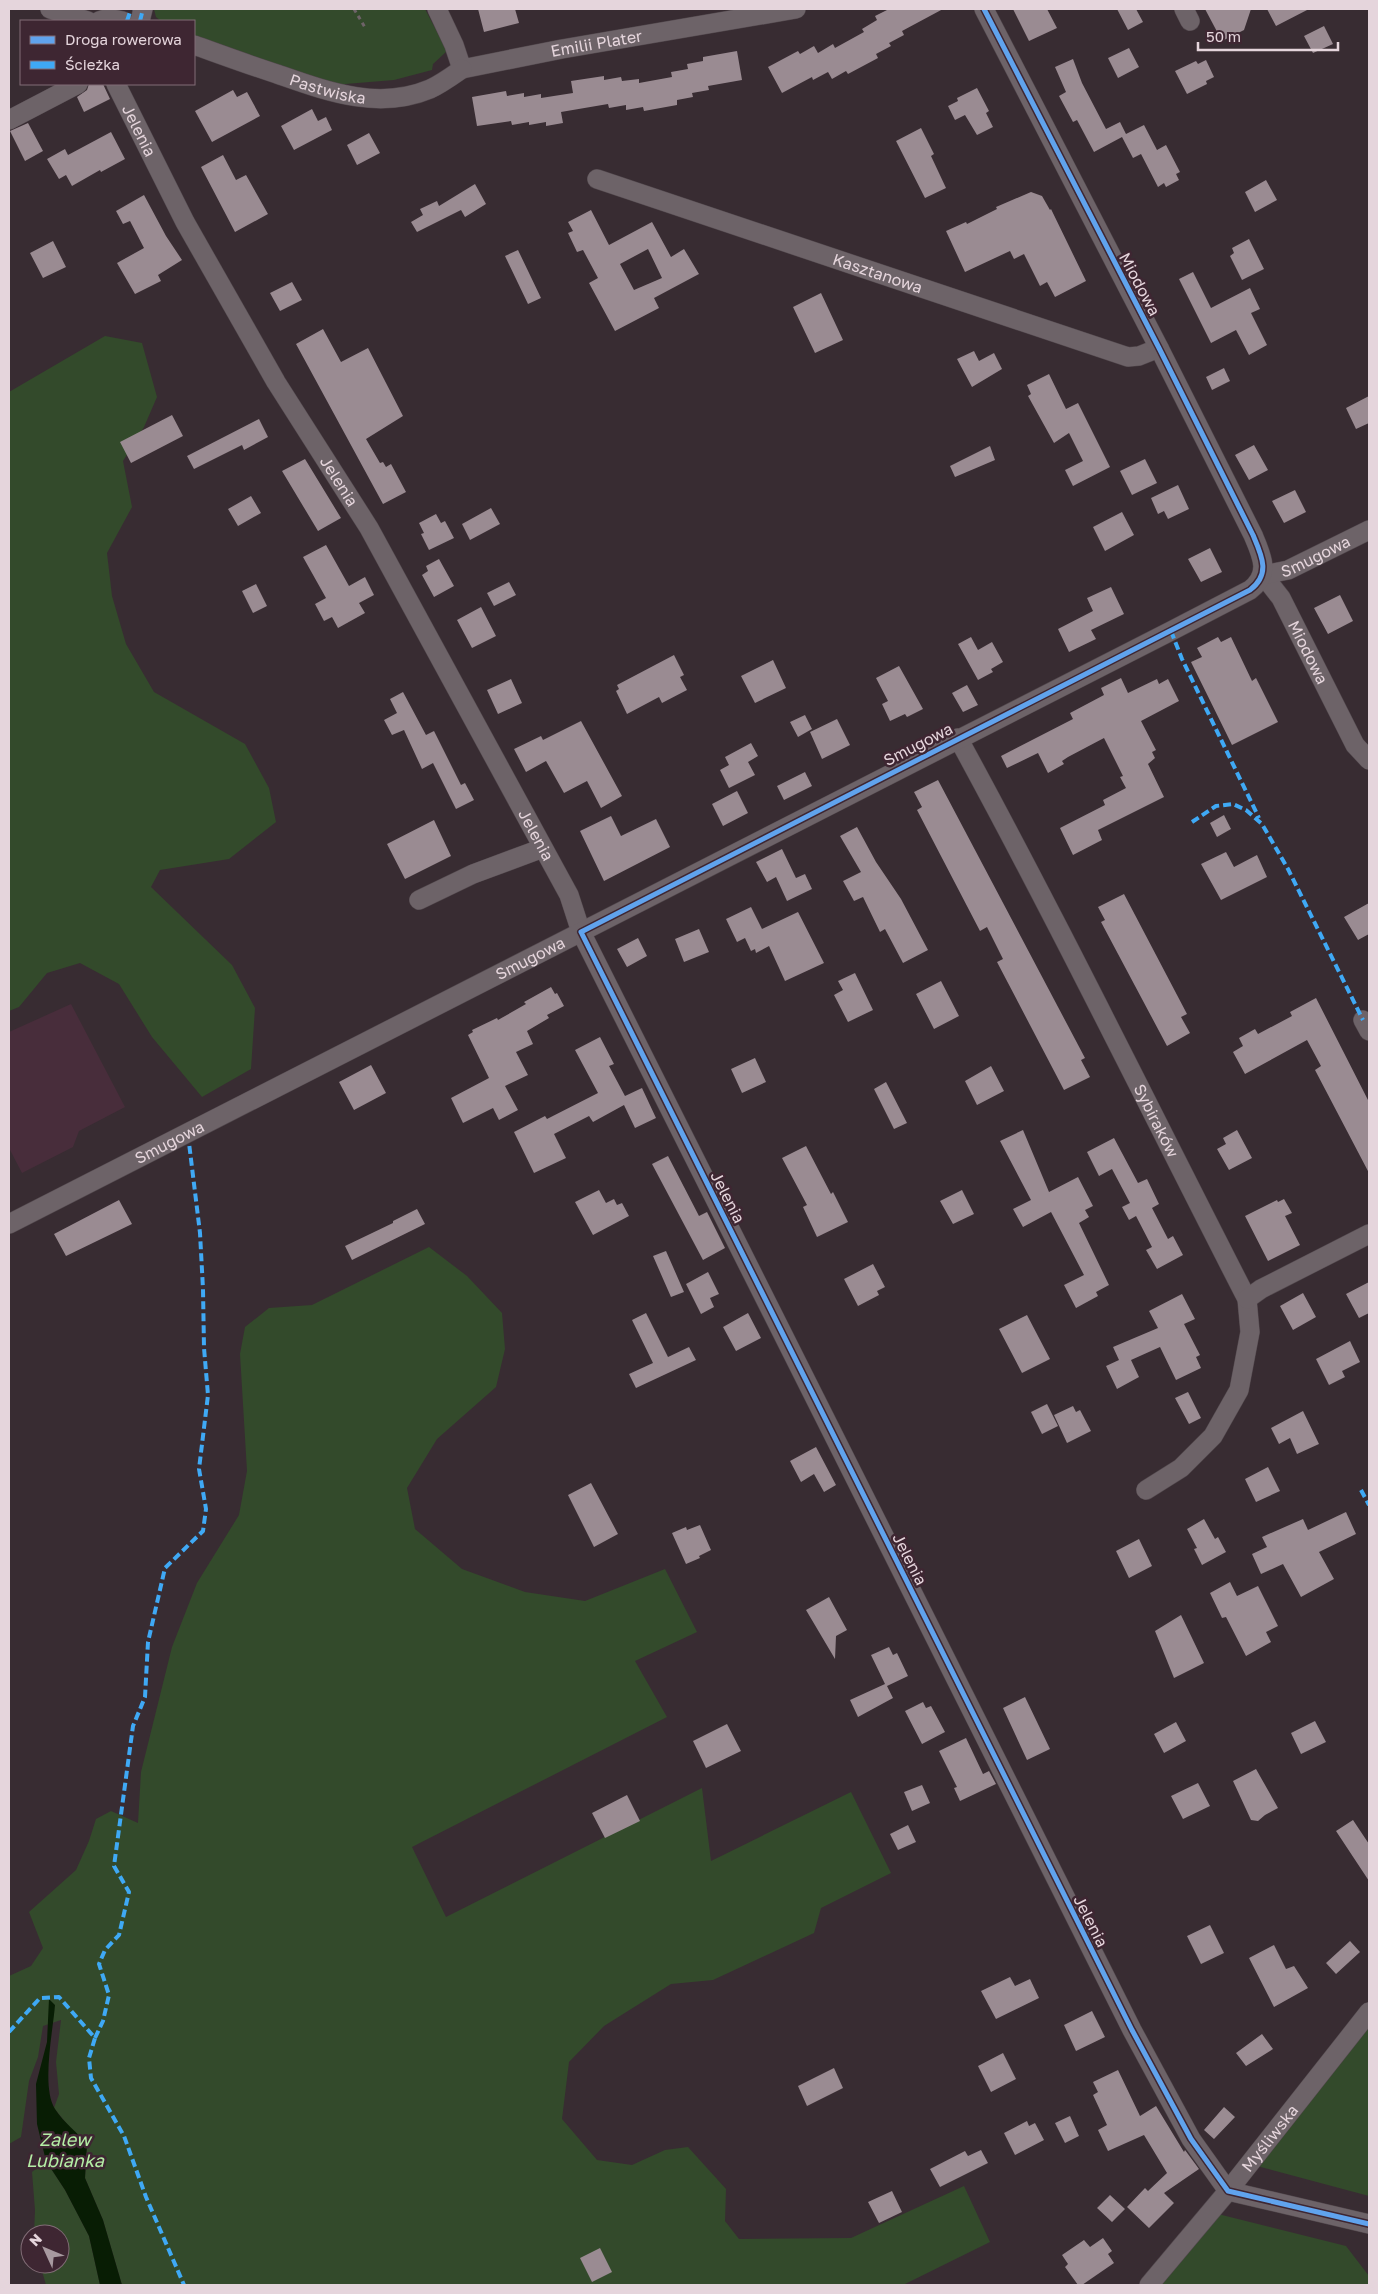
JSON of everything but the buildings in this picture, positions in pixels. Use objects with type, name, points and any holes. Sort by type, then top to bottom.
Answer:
[{"type":"street","points":[[50,9],[85,20]]},
{"type":"street","points":[[437,9],[454,44],[462,69]]},
{"type":"street","name":"Emilii Plater","points":[[462,69],[562,49],[796,9]]},
{"type":"street","name":"Miodowa","points":[[984,9],[1160,348],[1253,535],[1263,558],[1263,575],[1281,598],[1355,745],[1369,760]]},
{"type":"street","name":"Pastwiska","points":[[195,45],[314,87],[344,96],[367,99],[408,95],[430,89],[462,69]]},
{"type":"street","points":[[9,120],[76,85]]},
{"type":"street","name":"Jelenia","points":[[116,85],[185,222],[276,382],[369,528],[569,895],[581,932],[1132,2030],[1191,2139],[1228,2191]]},
{"type":"street","name":"Kasztanowa","points":[[597,179],[1128,357],[1139,356],[1160,348]]},
{"type":"street","name":"Smugowa","points":[[9,1224],[1250,590],[1263,575],[1288,570],[1369,530]]},
{"type":"street","name":"Sybiraków","points":[[958,738],[1046,902],[1128,1068],[1247,1299],[1250,1332],[1239,1390],[1213,1436],[1181,1468],[1146,1490]]},
{"type":"street","points":[[420,900],[473,874],[543,848]]},
{"type":"street","points":[[1247,1299],[1261,1289],[1369,1234]]},
{"type":"street","name":"Myśliwska","points":[[1149,2285],[1228,2191],[1369,2012]]},
{"type":"street","points":[[1228,2191],[1369,2224]]},
{"type":"path","points":[[354,9],[366,30]]},
{"type":"shaded area","points":[[154,9],[425,9],[447,51],[433,64],[432,70],[394,80],[333,85],[195,36],[195,20],[160,20],[156,17]]},
{"type":"shaded area","points":[[105,336],[142,343],[157,397],[144,427],[123,461],[132,507],[107,553],[112,596],[126,644],[154,692],[245,744],[269,788],[276,822],[229,859],[160,870],[151,887],[232,965],[255,1008],[251,1069],[202,1097],[152,1037],[119,984],[80,963],[47,973],[19,1007],[9,1011],[9,392]]},
{"type":"shaded area","points":[[71,1004],[125,1107],[79,1131],[73,1147],[22,1173],[9,1148],[9,1032]]},
{"type":"shaded area","points":[[429,1247],[467,1276],[502,1313],[505,1349],[496,1387],[437,1439],[407,1488],[415,1529],[462,1569],[525,1592],[585,1601],[665,1569],[697,1632],[635,1661],[667,1717],[412,1847],[446,1917],[702,1788],[711,1861],[851,1792],[891,1873],[821,1908],[814,1933],[713,1980],[671,1984],[604,2026],[569,2062],[562,2119],[597,2160],[632,2165],[665,2150],[688,2147],[726,2189],[725,2221],[739,2239],[851,2238],[964,2186],[990,2242],[903,2285],[122,2285],[103,2220],[85,2178],[87,2144],[71,2129],[54,2108],[59,2094],[56,2062],[61,2020],[43,2026],[38,2057],[29,2081],[21,2137],[9,2144],[9,1976],[31,1966],[43,1948],[29,1912],[76,1870],[89,1841],[96,1819],[111,1811],[138,1823],[141,1772],[172,1647],[197,1583],[239,1515],[247,1471],[240,1354],[245,1327],[269,1308],[312,1305]]},
{"type":"shaded area","points":[[1369,2025],[1369,2196],[1257,2166]]},
{"type":"shaded area","points":[[46,2161],[65,2190],[89,2236],[100,2285],[46,2285],[43,2274],[70,2274],[70,2224],[34,2224],[32,2172]]},
{"type":"shaded area","points":[[1210,2212],[1346,2246],[1369,2276],[1369,2285],[1152,2285]]},
{"type":"water","name":"Zalew Lubianka","points":[[49,1999],[55,2005],[48,2073],[51,2099],[55,2109],[66,2123],[87,2144],[85,2178],[103,2220],[122,2285],[100,2285],[89,2236],[65,2190],[46,2161],[37,2124],[36,2084],[47,2042]]},
{"type":"marked path","points":[[127,20],[131,9]]},
{"type":"marked path","points":[[140,20],[143,9]]},
{"type":"marked path","points":[[1171,631],[1182,659],[1259,818]]},
{"type":"marked path","points":[[1192,822],[1216,806],[1233,804],[1246,810],[1262,824],[1288,869],[1363,1020]]},
{"type":"marked path","points":[[95,2038],[103,2021],[109,1995],[99,1964],[105,1950],[119,1935],[129,1892],[114,1866],[133,1726],[145,1697],[148,1642],[165,1568],[203,1531],[206,1509],[199,1469],[208,1395],[204,1348],[200,1233],[189,1143]]},
{"type":"marked path","points":[[1361,1490],[1369,1505]]},
{"type":"marked path","points":[[9,2032],[40,1998],[59,1997],[95,2038],[89,2058],[91,2078],[124,2136],[146,2197],[184,2285]]},
{"type":"cycle path","points":[[984,9],[1253,535],[1262,557],[1263,571],[1261,578],[1250,590],[581,932],[1132,2030],[1191,2139],[1228,2191],[1369,2224]]}]
